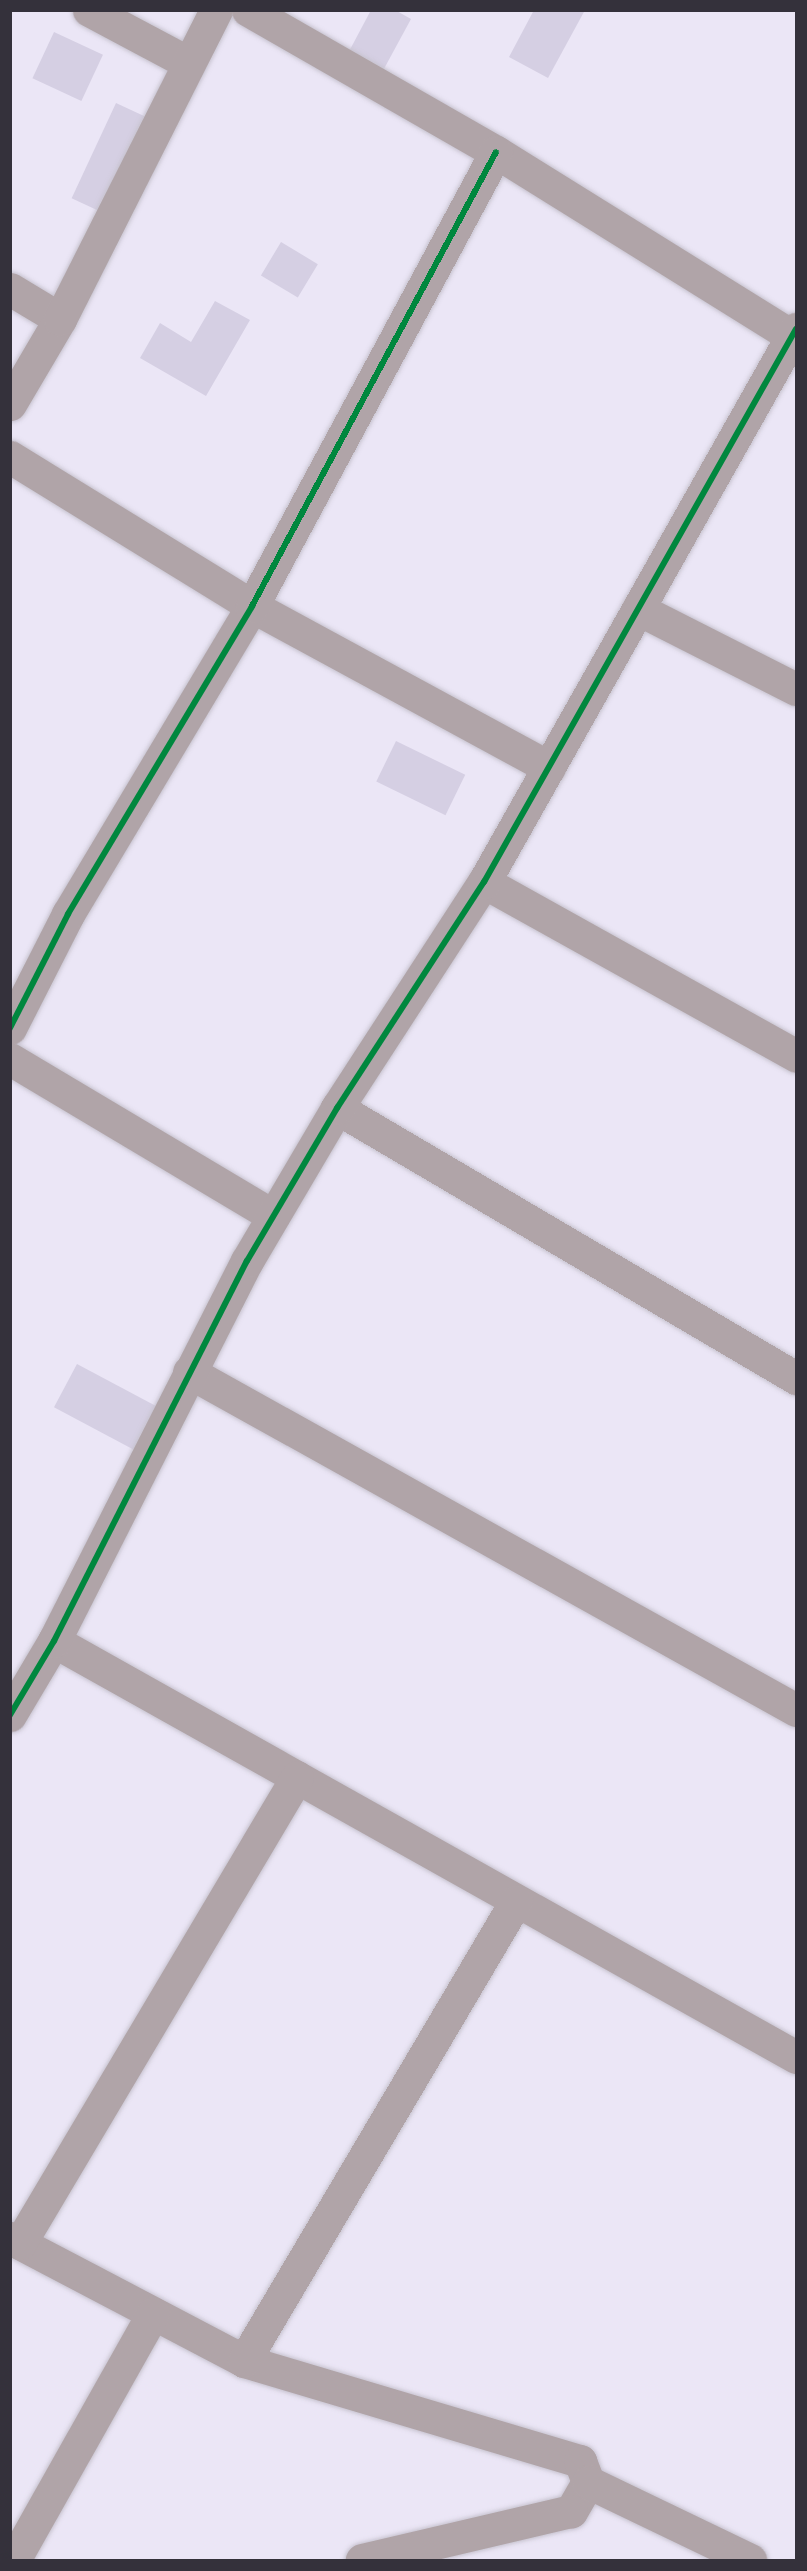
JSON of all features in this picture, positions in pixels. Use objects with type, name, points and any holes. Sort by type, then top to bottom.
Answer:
[{"type":"street","points":[[89,10],[187,62]]},
{"type":"street","points":[[10,404],[60,319],[187,62],[216,10]]},
{"type":"street","points":[[10,1715],[19,1679],[54,1641],[189,1372],[273,1216],[337,1108],[484,882],[795,335],[496,152],[248,10]]},
{"type":"street","points":[[10,1028],[68,914],[252,606],[496,152]]},
{"type":"street","points":[[10,289],[60,319]]},
{"type":"street","points":[[10,458],[252,606],[549,767]]},
{"type":"street","points":[[638,609],[796,688]]},
{"type":"street","points":[[484,882],[796,1056]]},
{"type":"street","points":[[10,1059],[273,1216]]},
{"type":"street","points":[[337,1108],[796,1378]]},
{"type":"street","points":[[189,1372],[796,1710]]},
{"type":"street","points":[[54,1641],[796,2056]]},
{"type":"street","points":[[297,1778],[15,2240],[244,2361],[580,2461],[588,2482],[750,2560]]},
{"type":"street","points":[[244,2361],[516,1901]]},
{"type":"street","points":[[14,2560],[153,2313]]},
{"type":"street","points":[[362,2560],[571,2511],[588,2482]]},
{"type":"building","points":[[371,10],[395,10],[411,19],[379,78],[345,59]]},
{"type":"building","points":[[534,10],[585,10],[548,78],[509,57]]},
{"type":"building","points":[[54,32],[103,55],[81,101],[32,78]]},
{"type":"building","points":[[116,103],[148,118],[103,213],[72,198]]},
{"type":"building","points":[[281,242],[318,264],[298,298],[261,275]]},
{"type":"building","points":[[215,301],[250,320],[206,396],[140,358],[160,323],[191,342]]},
{"type":"building","points":[[396,741],[465,775],[445,815],[376,781]]},
{"type":"building","points":[[77,1364],[157,1407],[134,1450],[54,1407]]},
{"type":"cycle path","points":[[10,1028],[68,914],[252,606],[496,152]]},
{"type":"cycle path","points":[[10,1715],[54,1641],[247,1261],[337,1108],[484,882],[796,329]]}]
